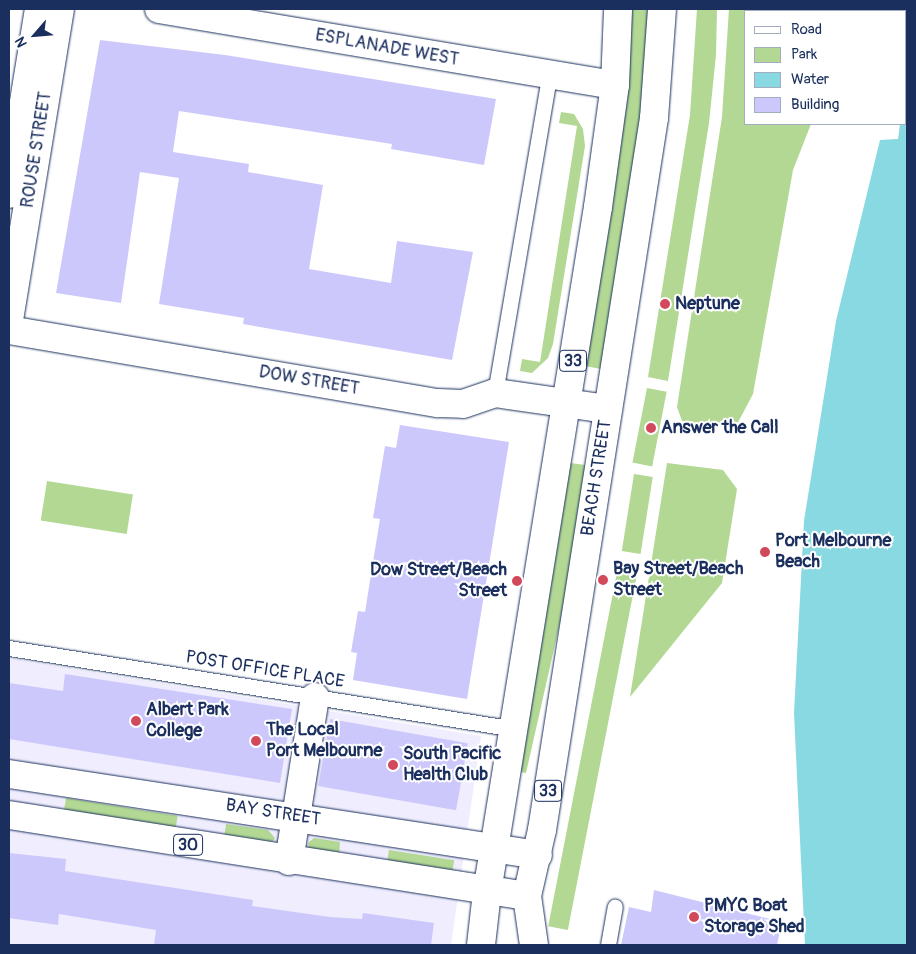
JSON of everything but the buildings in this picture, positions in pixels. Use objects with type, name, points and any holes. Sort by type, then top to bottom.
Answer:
[{"type":"main road","name":"ROUSE STREET","points":[[9,194],[39,9]]},
{"type":"main road","name":"ROUSE STREET","points":[[9,320],[28,75],[60,9]]},
{"type":"main road","name":"ESPLANADE WEST","points":[[159,9],[549,76],[615,85]]},
{"type":"main road","name":"33","points":[[486,892],[495,850],[515,729],[615,85],[618,9]]},
{"type":"main road","name":"BEACH STREET","points":[[534,945],[527,896],[538,855],[654,118],[662,9]]},
{"type":"main road","name":"DOW STREET","points":[[9,330],[438,404],[463,404],[495,393],[608,409]]},
{"type":"main road","points":[[289,861],[314,697]]},
{"type":"main road","name":"BAY STREET","points":[[9,774],[296,816],[495,850],[538,855]]},
{"type":"main road","name":"30","points":[[9,815],[486,892],[527,896]]},
{"type":"main road","points":[[481,945],[486,892]]},
{"type":"lane","points":[[495,393],[549,76]]},
{"type":"lane","name":"POST OFFICE PLACE","points":[[9,648],[515,729]]},
{"type":"lane","points":[[608,945],[615,907]]},
{"type":"shaded area","points":[[9,658],[481,736],[451,945],[9,945]]},
{"type":"green space","points":[[632,9],[649,9],[644,96],[601,369],[585,366],[626,106]]},
{"type":"green space","points":[[697,9],[717,9],[716,55],[709,123],[668,381],[648,377],[690,115]]},
{"type":"green space","points":[[729,9],[844,9],[744,10],[744,125],[811,125],[793,170],[753,394],[735,428],[682,421],[677,407],[722,117]]},
{"type":"green space","points":[[561,112],[574,114],[583,129],[585,146],[553,344],[548,358],[532,373],[520,371],[522,359],[540,362],[577,126],[559,123]]},
{"type":"green space","points":[[647,388],[667,392],[652,466],[632,463]]},
{"type":"green space","points":[[570,463],[586,465],[564,605],[526,773],[520,772]]},
{"type":"green space","points":[[667,463],[723,470],[737,489],[722,583],[630,697]]},
{"type":"green space","points":[[634,474],[653,477],[641,554],[622,551]]},
{"type":"green space","points":[[47,481],[133,495],[127,534],[41,521]]},
{"type":"green space","points":[[619,562],[639,566],[568,930],[548,926]]},
{"type":"green space","points":[[66,798],[178,816],[175,830],[64,812]]},
{"type":"green space","points":[[226,824],[268,830],[275,838],[272,843],[224,838]]},
{"type":"green space","points":[[314,838],[340,842],[339,856],[309,850],[308,843]]},
{"type":"green space","points":[[389,850],[454,860],[452,874],[387,864]]},
{"type":"water","points":[[907,69],[907,945],[805,945],[794,713],[804,521],[836,321],[880,140],[898,139],[900,125],[906,125]]},
{"type":"place","name":"Neptune","points":[[665,304]]},
{"type":"place","name":"Answer the Call","points":[[651,428]]},
{"type":"place","name":"Port Melbourne Beach","points":[[765,552]]},
{"type":"place","name":"Bay Street/Beach Street","points":[[603,580]]},
{"type":"place","name":"Dow Street/Beach Street","points":[[517,581]]},
{"type":"place","name":"Albert Park College","points":[[136,721]]},
{"type":"place","name":"The Local Port Melbourne","points":[[256,741]]},
{"type":"place","name":"South Pacific Health Club","points":[[393,765]]},
{"type":"place","name":"PMYC Boat Storage Shed","points":[[694,917]]}]
